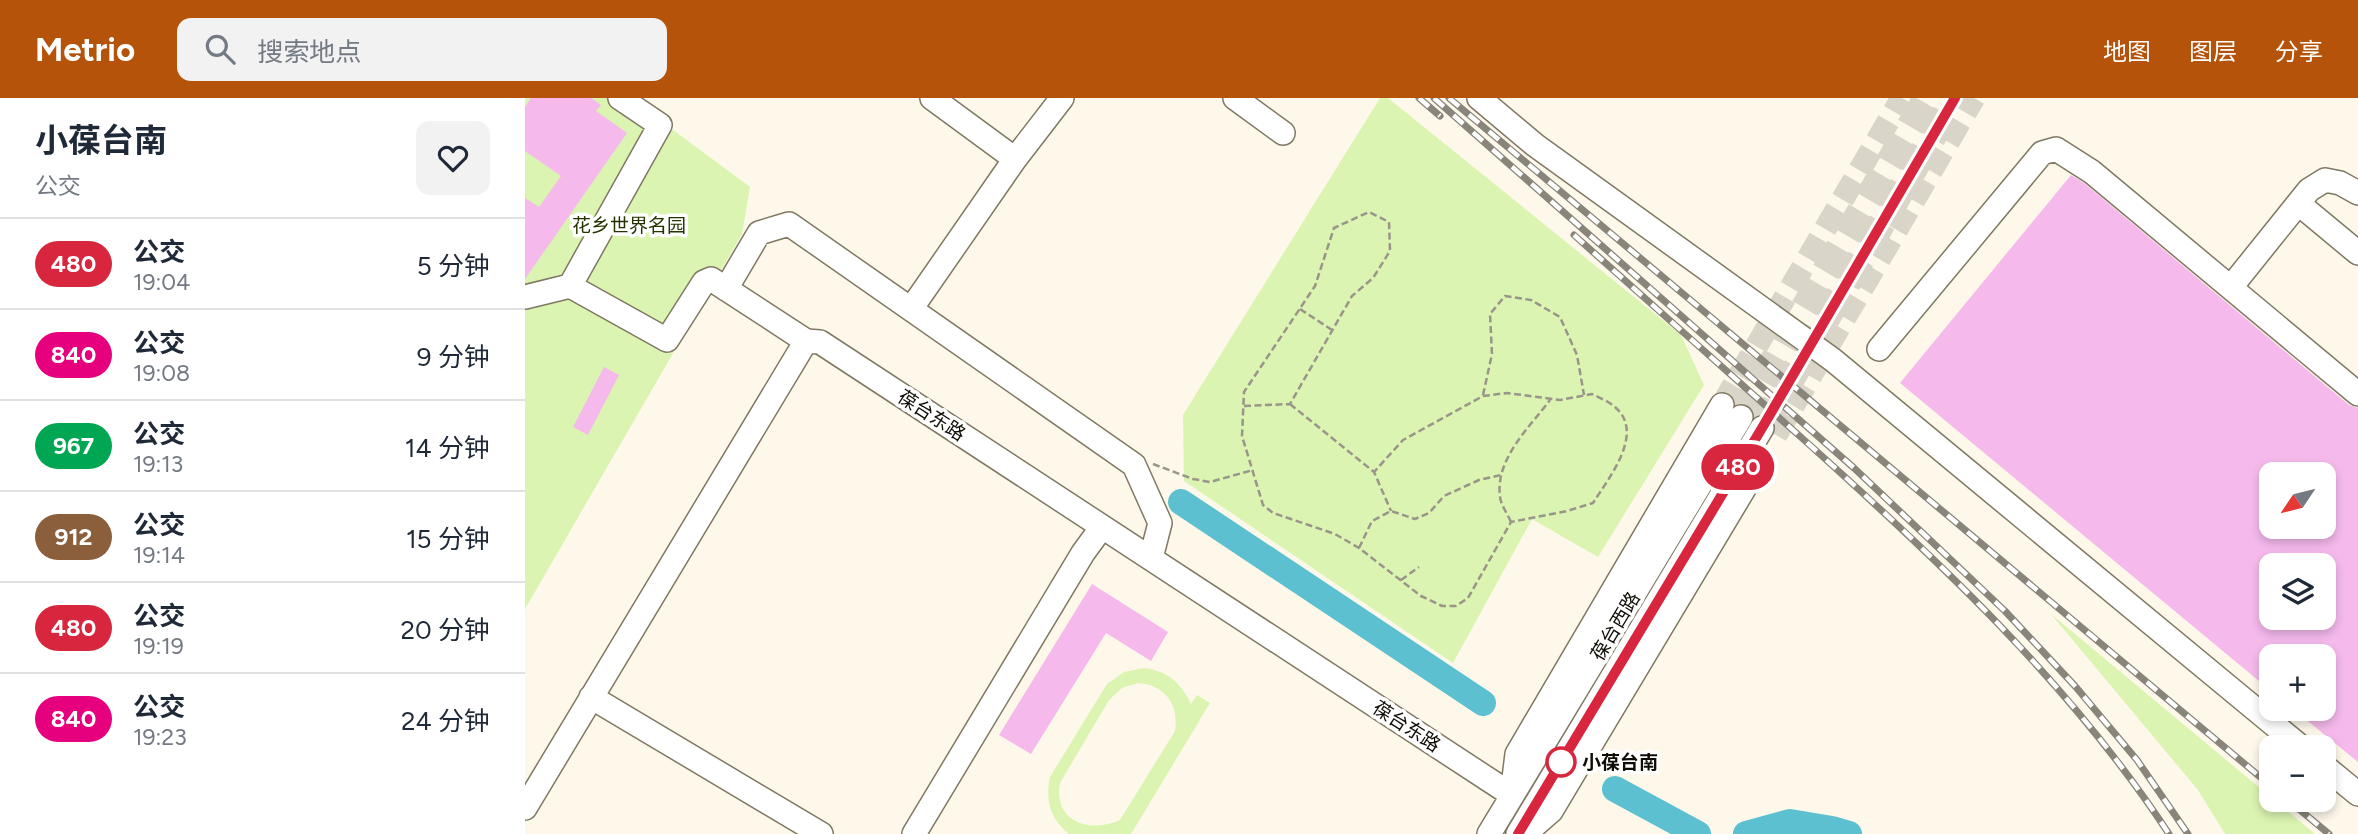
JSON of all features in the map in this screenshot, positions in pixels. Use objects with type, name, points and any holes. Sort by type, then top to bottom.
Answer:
[{"type":"street","points":[[570,286],[660,125],[620,98]]},
{"type":"street","points":[[932,98],[1015,159]]},
{"type":"street","points":[[911,309],[1015,159],[1062,98]]},
{"type":"street","points":[[1235,98],[1283,133]]},
{"type":"street","points":[[1479,98],[1535,145],[1833,360],[2286,735]]},
{"type":"street","points":[[1878,349],[2042,153],[2056,149],[2092,172],[2358,394]]},
{"type":"street","points":[[2231,287],[2309,190],[2325,180],[2340,183],[2358,194]]},
{"type":"street","points":[[2299,204],[2358,253]]},
{"type":"street","points":[[525,297],[570,286],[667,340],[704,282],[711,279],[726,289],[759,233],[789,223],[1134,466],[1160,523],[1151,558]]},
{"type":"street","name":"葆台东路","points":[[726,289],[806,341],[820,342],[1512,795]]},
{"type":"street","points":[[525,808],[806,341]]},
{"type":"street","name":"葆台西路","points":[[1489,834],[1731,411]]},
{"type":"street","name":"葆台西路","points":[[1518,834],[1769,431],[1551,811],[1524,834]]},
{"type":"street","points":[[914,834],[1083,553],[1102,527]]},
{"type":"street","points":[[591,697],[821,834]]},
{"type":"street","points":[[2336,776],[2358,794]]},
{"type":"path","points":[[1290,404],[1352,296],[1373,278],[1390,251],[1389,222],[1369,212],[1333,228],[1315,286],[1244,392],[1242,436],[1263,505],[1273,513],[1335,534],[1359,548],[1421,596],[1443,606],[1456,606],[1468,598],[1511,522],[1593,503],[1626,449],[1627,425],[1617,409],[1592,394],[1549,400],[1507,393],[1483,396],[1403,440],[1374,472]]},
{"type":"path","points":[[1483,396],[1492,354],[1490,314],[1505,296],[1531,300],[1560,317],[1577,355],[1584,396]]},
{"type":"path","points":[[1300,309],[1332,330]]},
{"type":"path","points":[[1511,522],[1500,498],[1505,459],[1549,400]]},
{"type":"path","points":[[1244,405],[1290,404],[1374,472],[1391,511]]},
{"type":"path","points":[[1144,461],[1193,479],[1210,482],[1253,470]]},
{"type":"path","points":[[1359,548],[1372,520],[1391,511],[1415,519],[1429,513],[1444,496],[1479,480],[1501,475]]},
{"type":"path","points":[[1401,580],[1419,567]]},
{"type":"green space","name":"花乡世界名园","points":[[525,98],[630,98],[750,187],[742,234],[525,609]]},
{"type":"green space","points":[[1380,98],[1388,98],[1681,335],[1704,385],[1598,557],[1532,519],[1453,663],[1184,481],[1183,415]]},
{"type":"green space","points":[[2051,614],[2259,787],[2259,812],[2289,812],[2315,834],[2225,834],[2198,790]]},
{"type":"green space","points":[[1144,668],[1160,672],[1178,684],[1191,704],[1197,695],[1210,703],[1131,834],[1069,834],[1053,815],[1048,794],[1050,777],[1107,684],[1124,672]],"holes":[[[1138,683],[1163,692],[1172,704],[1175,731],[1120,820],[1097,825],[1076,821],[1062,807],[1060,783],[1109,700],[1122,688]]]},
{"type":"building","points":[[531,98],[591,98],[601,105],[596,111],[627,133],[525,279],[525,198],[539,207],[561,176],[525,151],[525,107]]},
{"type":"building","points":[[2071,175],[2084,183],[2349,405],[2358,408],[2358,762],[2336,744],[2336,735],[2325,735],[2308,721],[2336,721],[2336,644],[2259,644],[2259,681],[1900,383]]},
{"type":"building","points":[[604,367],[619,375],[588,435],[573,427]]},
{"type":"building","points":[[1092,584],[1168,632],[1151,661],[1106,633],[1031,754],[999,735]]},
{"type":"waterway","points":[[1181,502],[1483,703]]},
{"type":"waterway","points":[[1615,789],[1698,834]]},
{"type":"waterway","points":[[1746,834],[1790,822],[1849,834]]},
{"type":"tunnel","points":[[1722,405],[1902,98]]},
{"type":"tunnel","points":[[1741,417],[1927,98]]},
{"type":"tunnel","points":[[1762,428],[1955,98]]},
{"type":"tunnel","points":[[1776,435],[1974,98]]},
{"type":"railway","points":[[1419,98],[1440,116]]},
{"type":"railway","points":[[1434,98],[1854,468],[2005,611],[2075,686],[2137,760],[2188,834]]},
{"type":"railway","points":[[1449,98],[2259,776]]},
{"type":"railway","points":[[1574,235],[1853,484],[1952,577],[2045,674],[2089,725],[2169,834]]},
{"type":"railway","points":[[2302,812],[2329,834]]},
{"type":"bus line","name":"480","points":[[1518,834],[1762,428],[1955,98]]},
{"type":"place","name":"小葆台南","points":[[1561,762]]}]
